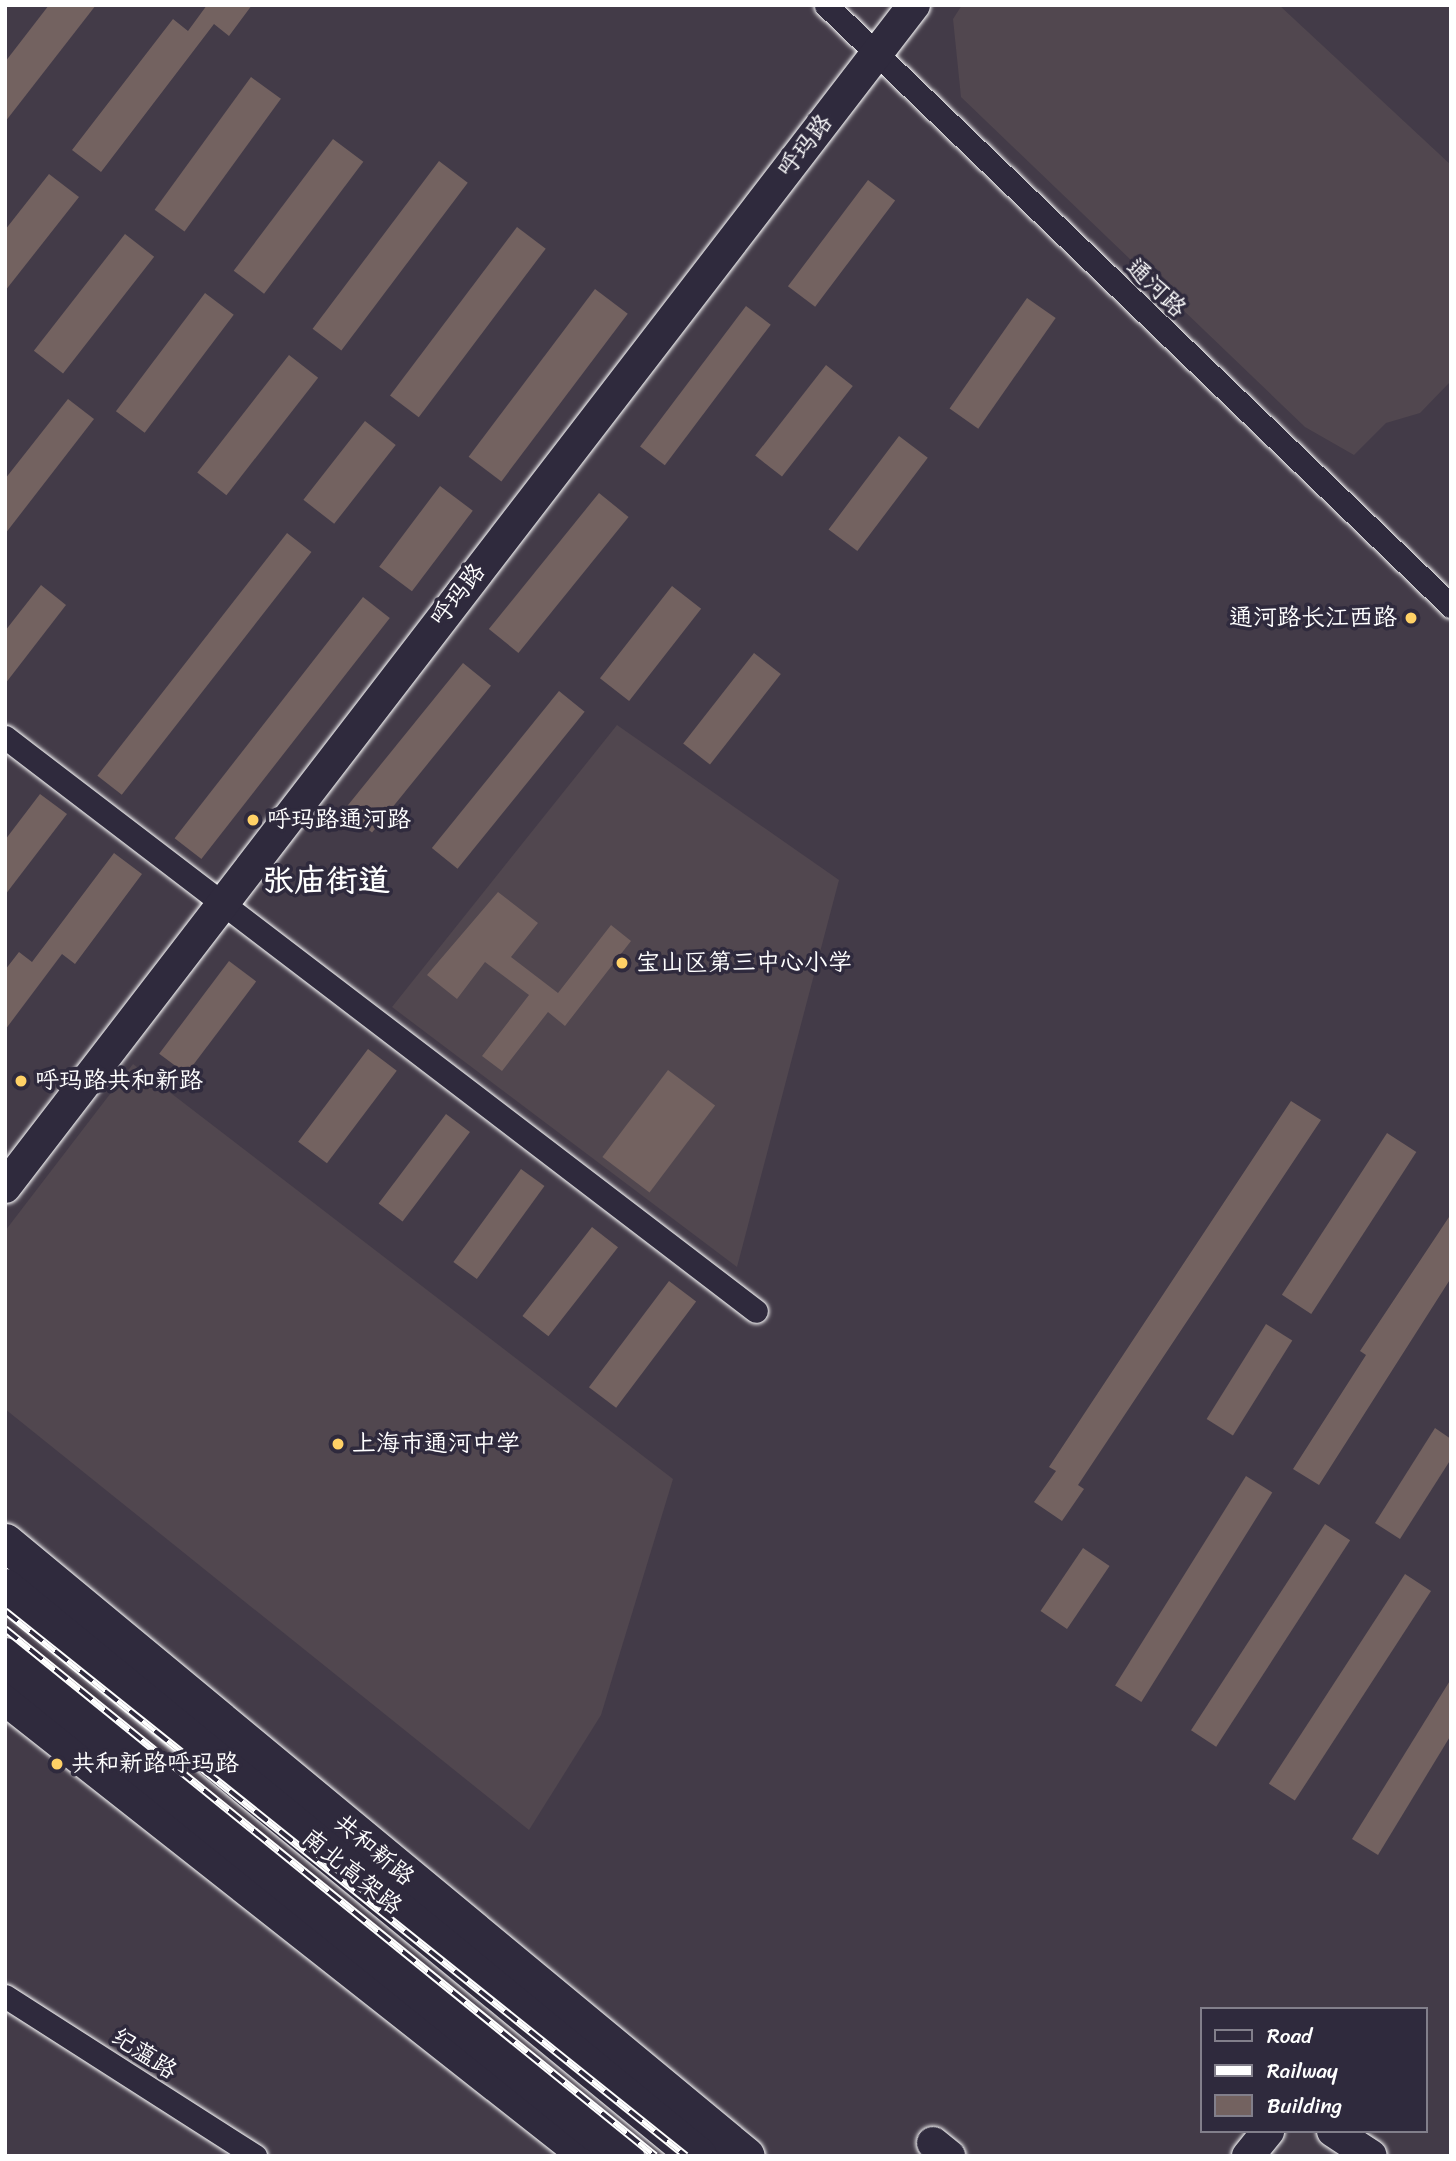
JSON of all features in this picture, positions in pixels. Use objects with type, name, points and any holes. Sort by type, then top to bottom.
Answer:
[{"type":"highway","name":"南北高架路","points":[[5,1588],[698,2156]]},
{"type":"highway","name":"南北高架路","points":[[5,1657],[625,2156]]},
{"type":"main road","name":"共和新路","points":[[5,1542],[746,2156]]},
{"type":"main road","points":[[157,1669],[206,1690],[774,2156]]},
{"type":"main road","points":[[5,1696],[589,2156]]},
{"type":"main road","points":[[83,1757],[134,1815],[560,2156]]},
{"type":"street","name":"通河路","points":[[826,5],[1451,606]]},
{"type":"street","name":"呼玛路","points":[[5,1187],[914,5]]},
{"type":"street","points":[[5,737],[756,1311]]},
{"type":"street","name":"纪蕰路","points":[[5,1996],[255,2156]]},
{"type":"street","points":[[1248,2156],[1266,2133]]},
{"type":"street","points":[[1336,2133],[1371,2156]]},
{"type":"shaded area","points":[[962,5],[1279,5],[1451,165],[1451,381],[1420,413],[1386,423],[1354,455],[1305,427],[961,97],[953,19]]},
{"type":"shaded area","name":"宝山区第三中心小学","points":[[617,725],[839,880],[737,1267],[392,1007]]},
{"type":"shaded area","name":"上海市通河中学","points":[[133,1064],[673,1479],[601,1715],[529,1830],[5,1409],[5,1231]]},
{"type":"building","points":[[49,5],[96,5],[5,122],[5,62]]},
{"type":"building","points":[[207,5],[252,5],[229,36],[214,24],[101,172],[72,150],[173,19],[188,31]]},
{"type":"building","points":[[251,77],[281,99],[185,231],[155,210]]},
{"type":"building","points":[[333,139],[363,162],[264,294],[234,271]]},
{"type":"building","points":[[439,161],[468,183],[341,350],[313,329]]},
{"type":"building","points":[[49,174],[79,197],[5,291],[5,230]]},
{"type":"building","points":[[868,180],[895,200],[815,307],[788,286]]},
{"type":"building","points":[[517,227],[546,249],[419,417],[390,396]]},
{"type":"building","points":[[125,234],[154,257],[63,373],[34,351]]},
{"type":"building","points":[[595,289],[628,314],[501,481],[469,457]]},
{"type":"building","points":[[205,293],[234,315],[145,433],[116,411]]},
{"type":"building","points":[[1027,298],[1056,318],[978,429],[950,409]]},
{"type":"building","points":[[746,306],[771,325],[665,465],[640,447]]},
{"type":"building","points":[[289,355],[318,378],[226,495],[197,472]]},
{"type":"building","points":[[826,365],[853,386],[782,477],[755,456]]},
{"type":"building","points":[[68,399],[94,419],[5,534],[5,479]]},
{"type":"building","points":[[365,421],[396,445],[334,524],[303,500]]},
{"type":"building","points":[[899,436],[928,458],[857,551],[829,529]]},
{"type":"building","points":[[440,486],[473,511],[412,591],[379,567]]},
{"type":"building","points":[[599,493],[629,517],[518,653],[489,629]]},
{"type":"building","points":[[287,533],[311,552],[122,795],[97,776]]},
{"type":"building","points":[[41,585],[66,605],[5,684],[5,631]]},
{"type":"building","points":[[672,586],[701,609],[629,701],[600,678]]},
{"type":"building","points":[[363,597],[390,618],[201,859],[175,838]]},
{"type":"building","points":[[754,653],[781,674],[710,765],[683,744]]},
{"type":"building","points":[[463,663],[491,686],[372,833],[344,810]]},
{"type":"building","points":[[559,691],[585,712],[458,869],[432,848]]},
{"type":"building","points":[[40,794],[67,814],[5,895],[5,840]]},
{"type":"building","points":[[114,853],[142,874],[75,964],[62,954],[5,1030],[5,970],[19,952],[32,962]]},
{"type":"building","points":[[498,892],[538,923],[511,957],[558,993],[611,925],[631,941],[565,1026],[548,1012],[502,1071],[482,1056],[529,995],[485,962],[457,999],[427,975]]},
{"type":"building","points":[[229,961],[256,981],[186,1074],[159,1054]]},
{"type":"building","points":[[368,1049],[397,1071],[327,1163],[298,1142]]},
{"type":"building","points":[[668,1070],[715,1106],[650,1193],[602,1157]]},
{"type":"building","points":[[1291,1101],[1321,1120],[1078,1485],[1084,1489],[1062,1521],[1034,1502],[1056,1471],[1049,1467]]},
{"type":"building","points":[[446,1114],[470,1132],[403,1222],[379,1203]]},
{"type":"building","points":[[1387,1133],[1416,1152],[1311,1314],[1282,1295]]},
{"type":"building","points":[[521,1169],[544,1186],[477,1279],[453,1262]]},
{"type":"building","points":[[1451,1214],[1451,1278],[1319,1485],[1293,1469],[1366,1355],[1360,1351]]},
{"type":"building","points":[[592,1227],[618,1247],[548,1336],[522,1316]]},
{"type":"building","points":[[669,1281],[696,1301],[616,1408],[589,1387]]},
{"type":"building","points":[[1266,1324],[1292,1340],[1233,1435],[1207,1419]]},
{"type":"building","points":[[1435,1428],[1451,1439],[1451,1459],[1400,1539],[1375,1523]]},
{"type":"building","points":[[1246,1476],[1272,1492],[1141,1702],[1115,1685]]},
{"type":"building","points":[[1325,1524],[1350,1540],[1216,1747],[1191,1730]]},
{"type":"building","points":[[1083,1548],[1110,1566],[1067,1629],[1041,1611]]},
{"type":"building","points":[[1405,1574],[1431,1591],[1295,1801],[1269,1784]]},
{"type":"building","points":[[1451,1679],[1451,1735],[1378,1855],[1352,1839]]},
{"type":"railway","points":[[5,1611],[686,2156]]},
{"type":"railway","points":[[5,1629],[655,2156]]},
{"type":"place","name":"通河路长江西路","points":[[1411,618]]},
{"type":"place","name":"呼玛路通河路","points":[[253,820]]},
{"type":"place","name":"宝山区第三中心小学","points":[[622,963]]},
{"type":"place","name":"呼玛路共和新路","points":[[21,1081]]},
{"type":"place","name":"上海市通河中学","points":[[338,1444]]},
{"type":"place","name":"共和新路呼玛路","points":[[57,1764]]},
{"type":"district","name":"张庙街道","points":[[326,881]]}]
